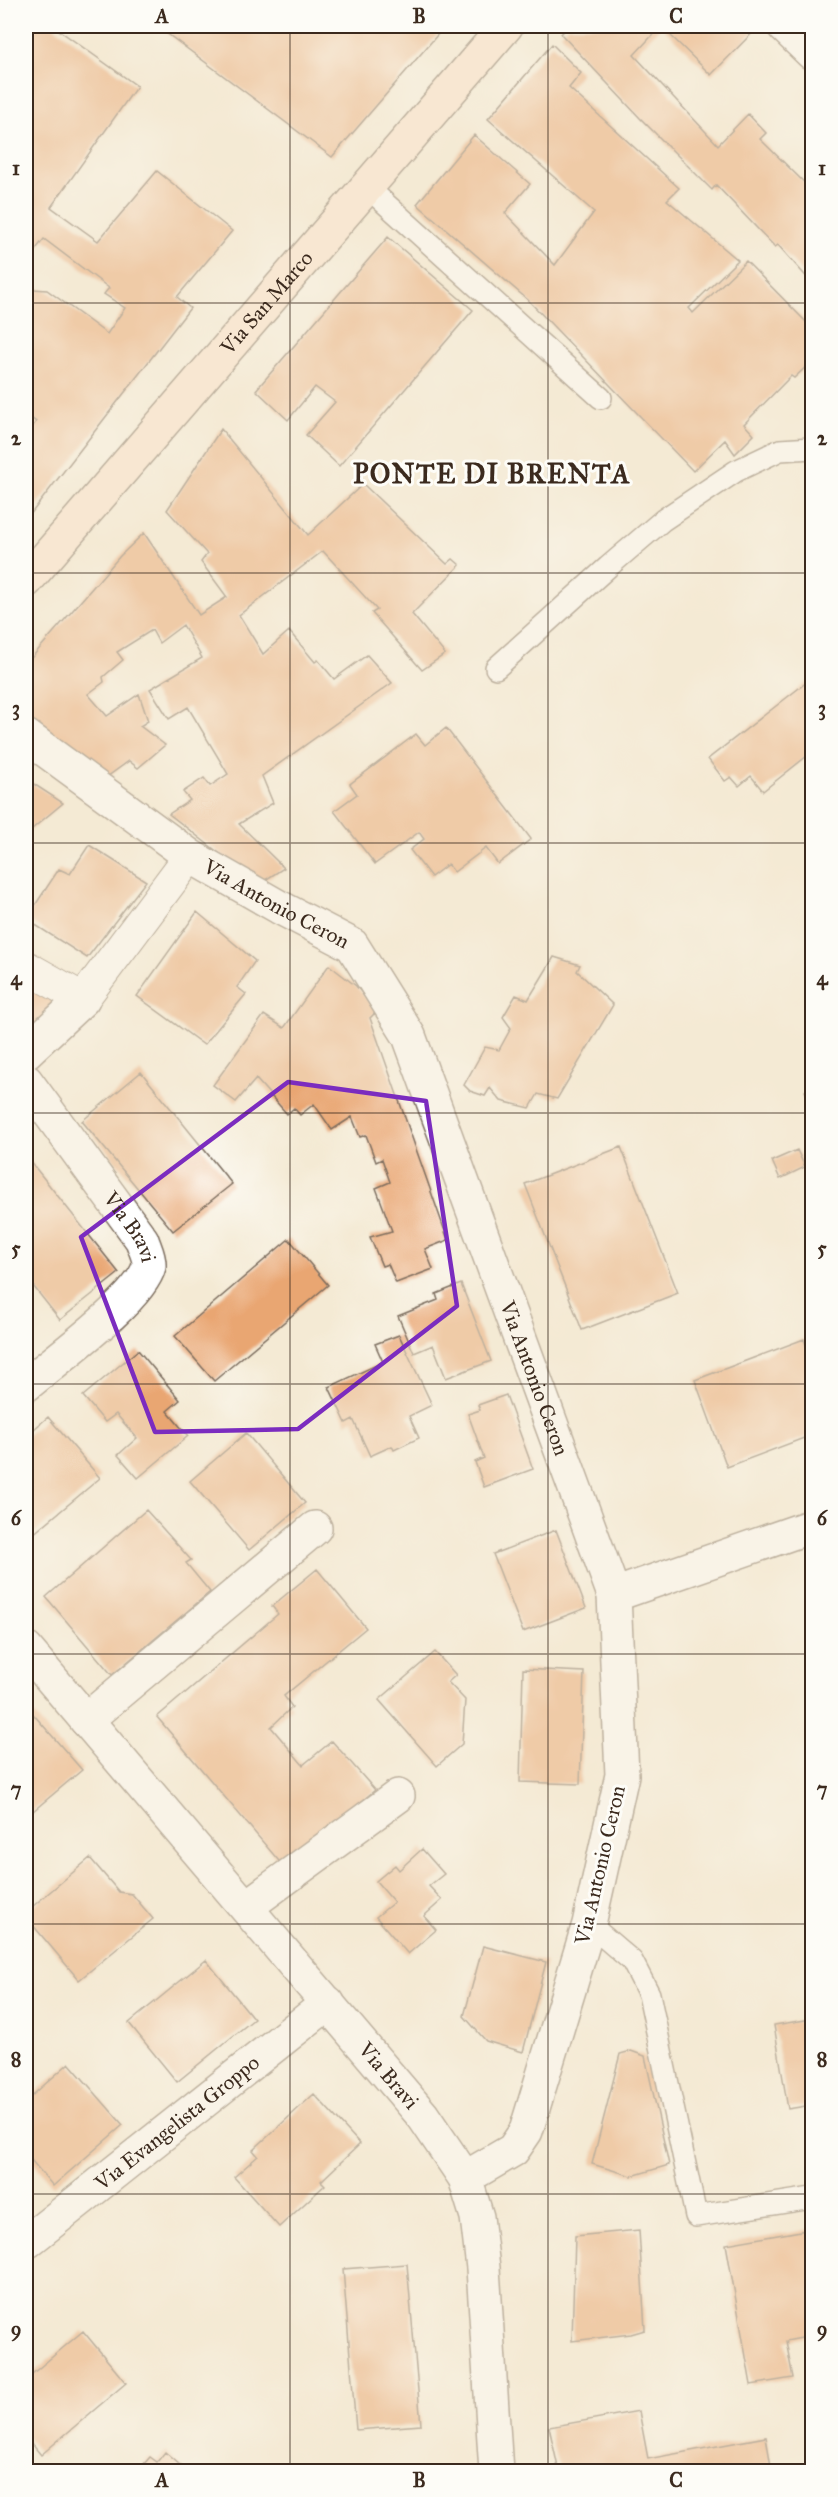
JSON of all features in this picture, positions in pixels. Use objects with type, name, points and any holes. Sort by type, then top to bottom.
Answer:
[{"type":"main road","name":"Via San Marco","points":[[26,580],[506,26]]},
{"type":"street","points":[[784,26],[813,53]]},
{"type":"street","name":"Via Antonio Ceron","points":[[26,736],[190,856],[279,907],[352,945],[409,1036],[614,1595],[621,1775],[589,1924],[526,2131],[513,2150],[465,2178]]},
{"type":"street","points":[[26,1052],[83,999],[190,856]]},
{"type":"street","points":[[26,967],[83,999]]},
{"type":"street","name":"Via Bravi","points":[[26,1081],[142,1240],[150,1263],[144,1280],[128,1299],[26,1385]]},
{"type":"street","points":[[614,1595],[813,1526]]},
{"type":"street","points":[[86,1720],[315,1528]]},
{"type":"street","name":"Via Bravi","points":[[26,1650],[423,2116],[465,2178],[477,2217],[483,2268],[496,2472]]},
{"type":"street","points":[[246,1907],[398,1796]]},
{"type":"street","name":"Via Evangelista Groppo","points":[[26,2238],[28,2241],[328,2003]]},
{"type":"lane","points":[[367,187],[601,398]]},
{"type":"lane","points":[[496,668],[608,567],[672,514],[736,471],[780,450],[813,448]]},
{"type":"lane","points":[[589,1924],[633,1961],[649,1994],[696,2216],[813,2198]]},
{"type":"highlighted area","points":[[288,1082],[426,1101],[457,1306],[298,1429],[155,1432],[81,1237]]},
{"type":"building","points":[[26,26],[53,26],[137,86],[51,207],[98,241],[157,171],[232,231],[177,297],[190,308],[26,520],[26,435],[36,422],[26,414],[26,328],[28,324],[26,323],[26,300],[33,289],[47,290],[107,334],[125,308],[104,294],[109,288],[44,239],[32,254],[26,249]]},
{"type":"building","points":[[157,26],[445,26],[332,157]]},
{"type":"building","points":[[568,26],[661,26],[634,55],[718,145],[748,114],[766,133],[760,139],[812,190],[812,283],[778,245],[775,247],[716,185],[712,190],[640,118],[561,34]]},
{"type":"building","points":[[661,26],[753,26],[756,29],[711,75]]},
{"type":"building","points":[[552,44],[581,73],[569,88],[679,188],[667,200],[738,260],[689,308],[693,313],[746,261],[812,328],[812,357],[807,362],[809,364],[794,378],[791,376],[744,424],[754,435],[735,454],[725,440],[693,471],[528,300],[417,204],[474,135],[530,184],[505,213],[555,265],[594,212],[488,119]]},
{"type":"building","points":[[388,237],[473,310],[339,466],[306,435],[335,402],[315,387],[288,420],[256,390]]},
{"type":"building","points":[[221,429],[308,535],[363,484],[447,564],[453,559],[460,565],[412,614],[445,654],[422,670],[372,613],[377,610],[323,551],[239,615],[263,654],[289,631],[315,662],[318,660],[334,679],[367,655],[392,683],[262,776],[273,803],[239,824],[284,868],[259,884],[169,814],[190,800],[183,792],[204,778],[210,786],[228,774],[188,707],[169,719],[150,689],[202,658],[183,625],[159,643],[152,630],[117,652],[123,660],[103,677],[104,682],[88,694],[107,716],[139,694],[148,721],[140,726],[165,745],[138,768],[129,761],[108,776],[26,722],[26,664],[120,556],[144,533],[199,615],[227,597],[201,562],[207,554],[167,510]]},
{"type":"building","points":[[812,678],[812,752],[763,791],[751,776],[739,786],[731,777],[725,781],[708,759]]},
{"type":"building","points":[[446,728],[531,839],[498,864],[486,848],[454,872],[448,864],[431,877],[410,850],[424,839],[419,832],[375,864],[334,811],[357,794],[350,784],[416,734],[425,745]]},
{"type":"building","points":[[26,779],[63,803],[26,834]]},
{"type":"building","points":[[89,845],[146,881],[87,958],[26,919],[59,869],[70,874]]},
{"type":"building","points":[[197,912],[255,961],[237,987],[246,994],[204,1045],[137,996]]},
{"type":"building","points":[[554,957],[580,965],[577,971],[613,1005],[557,1099],[538,1094],[530,1108],[501,1101],[490,1088],[485,1096],[470,1091],[464,1085],[485,1047],[499,1050],[511,1028],[503,1017],[516,995],[528,1000]]},
{"type":"building","points":[[329,965],[356,986],[377,1011],[370,1018],[448,1240],[425,1249],[433,1269],[396,1283],[388,1264],[382,1266],[370,1237],[392,1231],[376,1188],[390,1182],[382,1159],[376,1162],[366,1135],[360,1137],[352,1117],[332,1130],[314,1104],[300,1115],[294,1108],[287,1114],[256,1079],[236,1102],[213,1085],[264,1015],[284,1028]]},
{"type":"building","points":[[26,981],[51,996],[57,1009],[26,1035]]},
{"type":"building","points":[[141,1072],[232,1184],[173,1231],[82,1121]]},
{"type":"building","points":[[812,1087],[812,1106],[805,1091]]},
{"type":"building","points":[[621,1147],[678,1293],[582,1330],[525,1184]]},
{"type":"building","points":[[797,1150],[805,1167],[780,1179],[772,1161]]},
{"type":"building","points":[[26,1156],[119,1273],[60,1320],[26,1277]]},
{"type":"building","points":[[289,1239],[328,1285],[214,1381],[175,1336]]},
{"type":"building","points":[[461,1284],[491,1361],[446,1378],[433,1345],[414,1353],[398,1316],[438,1300],[436,1294]]},
{"type":"building","points":[[399,1335],[432,1405],[409,1416],[419,1438],[394,1450],[392,1446],[370,1456],[353,1419],[346,1423],[329,1387],[383,1362],[375,1344]]},
{"type":"building","points":[[804,1339],[812,1364],[812,1435],[727,1467],[695,1380]]},
{"type":"building","points":[[138,1350],[180,1400],[167,1411],[188,1436],[138,1478],[118,1455],[137,1438],[116,1414],[105,1422],[83,1396]]},
{"type":"building","points":[[506,1395],[533,1469],[484,1487],[475,1462],[484,1458],[468,1414],[480,1410],[478,1405]]},
{"type":"building","points":[[48,1417],[100,1478],[26,1540],[26,1436]]},
{"type":"building","points":[[246,1433],[305,1503],[249,1550],[190,1481]]},
{"type":"building","points":[[146,1510],[191,1560],[186,1563],[210,1592],[112,1675],[46,1597]]},
{"type":"building","points":[[556,1530],[586,1608],[523,1632],[493,1554]]},
{"type":"building","points":[[317,1569],[366,1628],[284,1696],[292,1707],[271,1727],[303,1765],[332,1741],[375,1790],[284,1867],[157,1717],[278,1614],[272,1606]]},
{"type":"building","points":[[435,1652],[456,1675],[448,1682],[465,1700],[462,1744],[437,1766],[379,1700]]},
{"type":"building","points":[[523,1669],[584,1672],[580,1784],[520,1782]]},
{"type":"building","points":[[26,1706],[82,1770],[26,1817]]},
{"type":"building","points":[[422,1849],[444,1874],[429,1886],[442,1900],[424,1916],[436,1930],[408,1954],[376,1917],[394,1902],[376,1881],[395,1865],[399,1870]]},
{"type":"building","points":[[90,1858],[119,1892],[132,1894],[153,1919],[79,1980],[26,1917],[26,1912]]},
{"type":"building","points":[[483,1946],[546,1962],[523,2052],[486,2041],[464,2016]]},
{"type":"building","points":[[206,1960],[254,2019],[177,2082],[129,2023]]},
{"type":"building","points":[[812,2019],[812,2105],[788,2109],[774,2025]]},
{"type":"building","points":[[631,2051],[645,2056],[669,2165],[632,2176],[592,2164],[620,2054]]},
{"type":"building","points":[[69,2063],[123,2125],[53,2186],[26,2154],[26,2101]]},
{"type":"building","points":[[314,2094],[360,2144],[321,2181],[325,2185],[279,2227],[234,2177],[258,2156],[253,2150]]},
{"type":"building","points":[[812,2229],[812,2336],[786,2341],[793,2378],[751,2385],[726,2244]]},
{"type":"building","points":[[639,2230],[645,2330],[631,2334],[572,2341],[575,2236]]},
{"type":"building","points":[[407,2264],[421,2425],[356,2430],[343,2269]]},
{"type":"building","points":[[83,2331],[126,2383],[41,2455],[26,2437],[26,2379]]},
{"type":"building","points":[[639,2411],[648,2459],[766,2437],[772,2472],[559,2472],[549,2427]]},
{"type":"building","points":[[165,2452],[188,2472],[137,2472],[150,2457],[157,2462]]},
{"type":"district","name":"PONTE DI BRENTA","points":[[492,473]]}]
